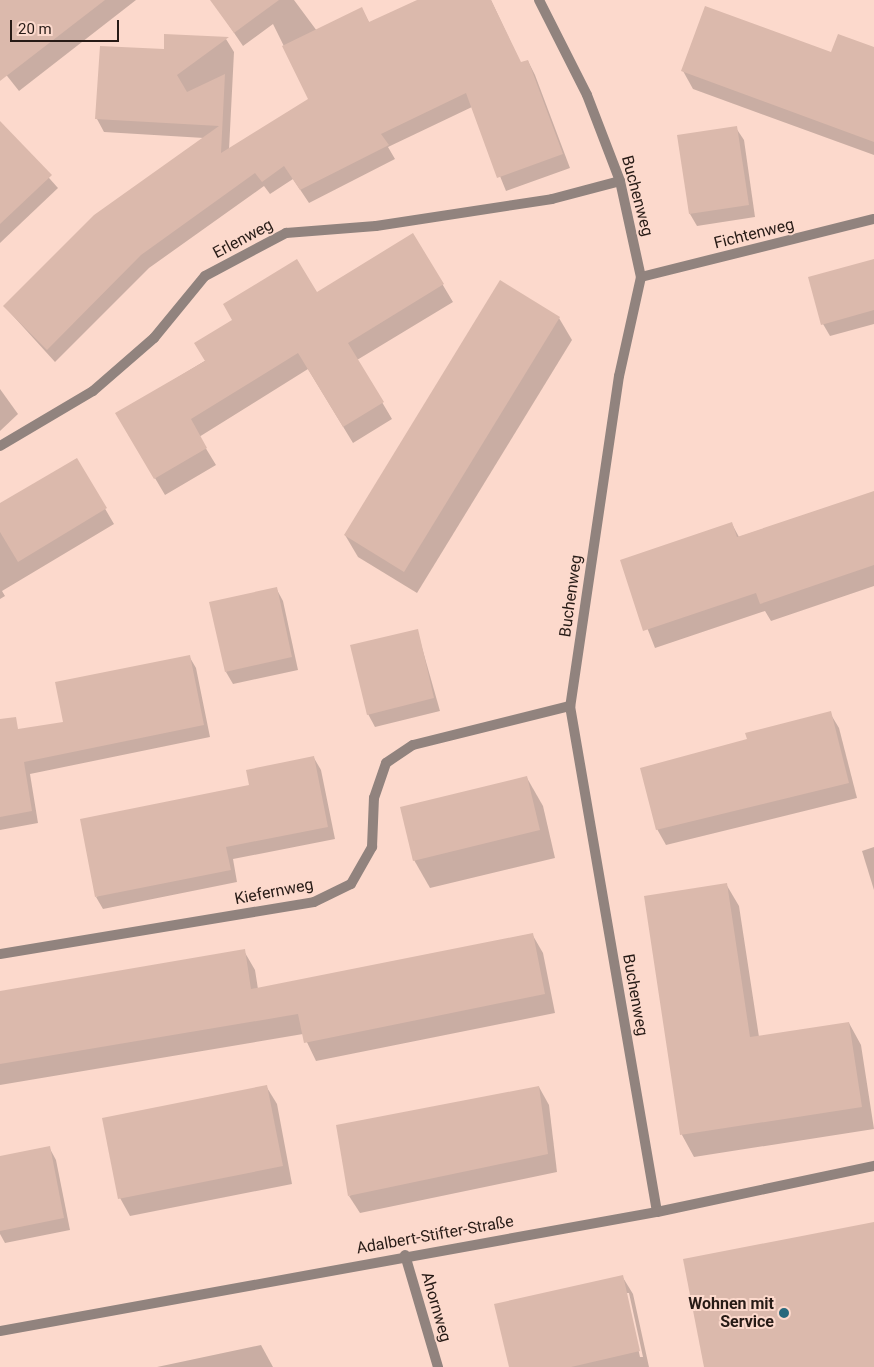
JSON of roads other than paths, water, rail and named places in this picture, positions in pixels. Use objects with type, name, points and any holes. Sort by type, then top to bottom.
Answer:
[{"type":"street","name":"Buchenweg","points":[[539,0],[587,95],[620,181],[641,277],[619,376],[570,706],[657,1212]]},
{"type":"street","name":"Erlenweg","points":[[0,446],[93,392],[154,338],[205,276],[286,233],[376,226],[552,199],[620,181]]},
{"type":"street","name":"Fichtenweg","points":[[641,277],[874,219]]},
{"type":"street","name":"Kiefernweg","points":[[0,954],[314,902],[351,884],[372,847],[374,798],[386,763],[414,745],[570,706]]},
{"type":"street","name":"Adalbert-Stifter-Straße","points":[[0,1331],[405,1255],[657,1212],[874,1166]]},
{"type":"street","name":"Ahornweg","points":[[405,1255],[438,1367]]},
{"type":"place","name":"Wohnen mit Service","points":[[784,1313]]}]
